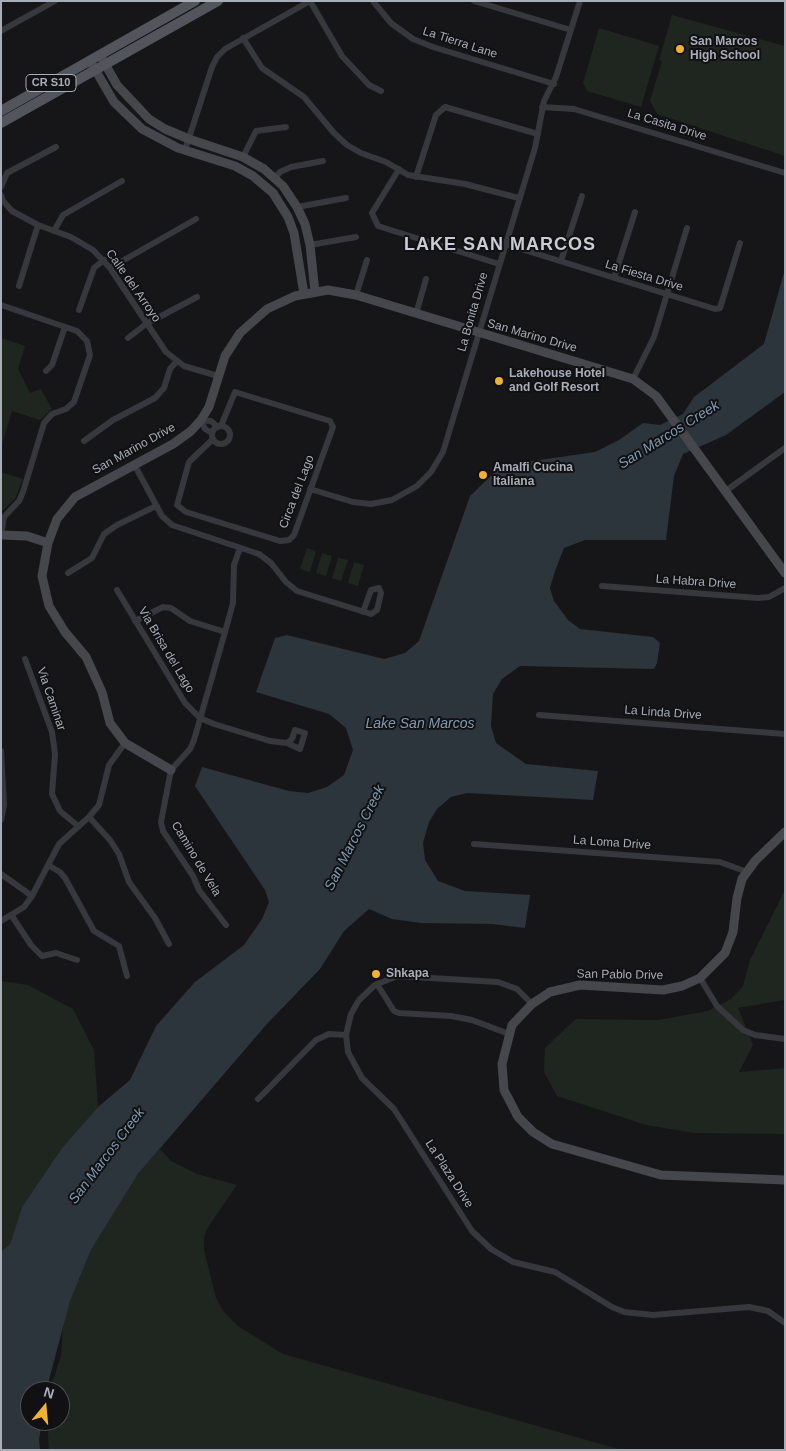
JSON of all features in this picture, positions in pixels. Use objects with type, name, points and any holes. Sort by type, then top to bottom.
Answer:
[{"type":"main road","name":"CR S10","points":[[103,60],[195,1]]},
{"type":"main road","name":"CR S10","points":[[1,111],[215,2]]},
{"type":"main road","name":"CR S10","points":[[1,124],[92,66]]},
{"type":"street","points":[[1,32],[55,1]]},
{"type":"street","points":[[185,150],[212,67],[225,49],[310,1],[342,56],[369,85],[381,91]]},
{"type":"street","name":"La Tierra Lane","points":[[373,1],[391,23],[413,39],[433,48],[554,84]]},
{"type":"street","points":[[474,1],[571,30]]},
{"type":"street","name":"La Bonita Drive","points":[[310,489],[353,502],[372,504],[392,500],[417,486],[431,472],[443,452],[538,134],[542,107],[554,84],[580,1]]},
{"type":"street","points":[[243,38],[262,68],[304,97],[347,145],[416,178],[466,184],[519,198]]},
{"type":"street","points":[[103,60],[117,85],[138,109],[165,129],[188,139],[243,157],[275,178],[297,207],[305,224],[310,245],[315,292]]},
{"type":"street","points":[[92,66],[114,102],[135,123],[153,136],[185,150],[236,166],[253,176],[273,193],[288,217],[294,233],[304,294]]},
{"type":"street","points":[[416,178],[436,115],[445,107],[538,134]]},
{"type":"street","name":"La Casita Drive","points":[[542,107],[574,109],[785,173]]},
{"type":"street","points":[[243,157],[256,130],[286,127]]},
{"type":"street","points":[[1,187],[7,173],[56,147]]},
{"type":"street","points":[[275,178],[280,172],[291,167],[323,160]]},
{"type":"street","points":[[400,169],[372,213],[378,226],[499,264]]},
{"type":"street","points":[[54,231],[63,215],[122,181]]},
{"type":"street","name":"Calle del Arroyo","points":[[1,195],[3,201],[12,211],[38,225],[83,243],[104,260],[146,324],[166,352],[176,362],[192,370],[218,376]]},
{"type":"street","points":[[561,261],[582,196]]},
{"type":"street","points":[[297,207],[346,198]]},
{"type":"street","points":[[614,278],[635,212]]},
{"type":"street","points":[[110,268],[196,219]]},
{"type":"street","points":[[19,286],[38,225]]},
{"type":"street","points":[[633,380],[654,337],[687,228]]},
{"type":"street","points":[[310,245],[356,237]]},
{"type":"street","name":"La Fiesta Drive","points":[[505,244],[715,309],[720,308],[740,243]]},
{"type":"street","points":[[79,310],[94,268],[104,260]]},
{"type":"street","points":[[356,295],[367,260]]},
{"type":"street","points":[[416,314],[426,279]]},
{"type":"street","name":"San Marino Drive","points":[[171,770],[125,743],[110,723],[102,692],[86,657],[64,632],[49,606],[42,576],[48,543],[57,519],[75,497],[173,444],[191,431],[209,407],[229,348],[250,322],[267,308],[304,294],[328,290],[356,295],[633,380],[656,396],[727,490]]},
{"type":"street","points":[[128,338],[146,324],[197,297]]},
{"type":"street","points":[[1,305],[65,327],[82,336],[89,347],[90,356],[74,402],[66,409],[52,414],[44,423],[23,492],[19,501],[4,517],[1,535],[27,536],[48,543]]},
{"type":"street","points":[[46,371],[52,365],[65,327]]},
{"type":"street","points":[[84,441],[113,420],[155,398],[164,388],[170,368],[176,362]]},
{"type":"street","name":"Circa del Lago","points":[[235,392],[330,422],[333,427],[310,489],[294,534],[289,540],[280,541],[186,512],[177,505],[177,498],[189,462],[220,426],[235,392]]},
{"type":"street","points":[[201,420],[211,421],[220,426],[229,431],[229,440],[225,444],[219,444],[205,429],[201,420]]},
{"type":"street","points":[[785,448],[727,490],[785,572]]},
{"type":"street","points":[[134,464],[162,516],[179,528],[259,554],[271,563],[286,582],[297,591],[363,612]]},
{"type":"street","points":[[68,573],[92,558],[104,534],[117,525],[156,506]]},
{"type":"street","points":[[171,770],[190,749],[200,718],[233,603],[234,565],[240,548]]},
{"type":"street","name":"La Habra Drive","points":[[602,586],[758,598],[769,597],[785,588]]},
{"type":"street","name":"Via Brisa del Lago","points":[[117,590],[185,703],[200,718],[270,741],[287,742]]},
{"type":"street","points":[[136,621],[163,607],[171,608],[190,621],[225,632]]},
{"type":"street","name":"Via Caminar","points":[[25,659],[52,732],[55,754],[52,794],[60,811],[78,826]]},
{"type":"street","name":"La Linda Drive","points":[[539,715],[785,734]]},
{"type":"street","points":[[1,921],[24,907],[32,896],[59,844],[89,817],[99,805],[109,765],[125,743]]},
{"type":"street","points":[[1,750],[4,805],[1,820]]},
{"type":"street","name":"Camino de Vela","points":[[171,770],[161,822],[163,831],[193,876],[198,890],[226,925]]},
{"type":"street","points":[[89,817],[110,840],[119,854],[129,882],[155,918],[169,944]]},
{"type":"street","name":"San Pablo Drive","points":[[785,832],[742,879],[737,898],[733,932],[725,953],[700,978],[682,986],[663,990],[570,986],[550,992],[532,1004],[512,1025],[502,1056],[504,1090],[518,1117],[533,1132],[552,1144],[661,1175],[785,1180]]},
{"type":"street","name":"La Loma Drive","points":[[474,844],[720,862],[747,872]]},
{"type":"street","points":[[48,866],[60,872],[65,878],[94,931],[118,946],[127,976]]},
{"type":"street","points":[[1,874],[32,896]]},
{"type":"street","points":[[12,916],[31,945],[42,956],[56,953],[77,960]]},
{"type":"street","name":"La Plaza Drive","points":[[532,1004],[517,989],[498,982],[397,976],[377,984],[358,1000],[351,1014],[346,1036],[351,1061],[362,1078],[394,1109],[472,1231],[491,1249],[513,1262],[555,1272],[612,1307],[624,1312],[653,1315],[749,1306],[768,1311],[785,1323]]},
{"type":"street","points":[[700,978],[717,1006],[738,1026],[755,1036],[785,1038]]},
{"type":"street","points":[[377,984],[394,1011],[399,1013],[458,1017],[472,1020],[509,1034]]},
{"type":"street","points":[[258,1099],[316,1040],[329,1034],[346,1036]]},
{"type":"shaded area","points":[[672,15],[785,46],[785,156],[657,114],[650,101],[662,61],[659,60]]},
{"type":"shaded area","points":[[599,28],[659,46],[641,107],[587,91],[583,83]]},
{"type":"shaded area","points":[[1,338],[25,346],[18,369],[30,393],[41,389],[52,409],[40,420],[12,411],[1,448]]},
{"type":"shaded area","points":[[1,472],[23,479],[15,499],[1,512]]},
{"type":"shaded area","points":[[307,548],[316,551],[310,572],[300,569]]},
{"type":"shaded area","points":[[322,553],[332,556],[326,576],[316,573]]},
{"type":"shaded area","points":[[338,558],[348,560],[341,581],[332,578]]},
{"type":"shaded area","points":[[354,562],[364,565],[358,586],[348,583]]},
{"type":"shaded area","points":[[785,890],[785,1000],[738,1008],[753,1045],[739,1072],[785,1068],[785,1134],[695,1133],[646,1125],[557,1096],[544,1072],[545,1048],[576,1019],[658,1020],[708,1011],[731,999],[743,986],[750,960]]},
{"type":"shaded area","points":[[1,981],[28,985],[73,1009],[94,1050],[98,1107],[62,1148],[22,1207],[10,1244],[1,1252]]},
{"type":"shaded area","points":[[160,1149],[171,1161],[197,1174],[237,1185],[208,1227],[204,1237],[204,1250],[216,1298],[224,1312],[238,1326],[283,1354],[622,1450],[49,1450],[48,1431],[70,1431],[70,1381],[53,1381],[61,1355],[66,1309],[91,1250],[138,1174]]},
{"type":"water","name":"Lake San Marcos","points":[[785,269],[785,392],[726,435],[683,454],[674,476],[666,540],[585,540],[564,548],[555,571],[550,588],[554,601],[568,620],[580,629],[653,637],[660,643],[657,663],[654,669],[520,666],[502,679],[493,694],[491,726],[496,743],[526,764],[598,771],[593,800],[467,793],[451,797],[437,809],[429,822],[423,843],[425,860],[438,881],[465,891],[530,895],[525,928],[492,924],[421,923],[392,919],[369,909],[344,931],[320,969],[266,1025],[138,1174],[91,1250],[70,1301],[49,1381],[20,1381],[20,1431],[40,1431],[40,1450],[1,1450],[1,1252],[10,1244],[22,1207],[62,1148],[98,1107],[130,1080],[156,1026],[195,982],[244,945],[262,919],[269,902],[265,890],[195,786],[202,767],[289,791],[308,793],[327,787],[344,775],[353,750],[346,728],[329,714],[256,692],[275,638],[287,635],[384,659],[405,653],[419,641],[470,496],[499,468],[525,462],[595,452],[619,440],[643,423],[660,425],[683,414],[694,397],[764,344]]},
{"type":"place","name":"San Marcos High School","points":[[680,49]]},
{"type":"place","name":"Lakehouse Hotel and Golf Resort","points":[[499,381]]},
{"type":"place","name":"Amalfi Cucina Italiana","points":[[483,475]]},
{"type":"place","name":"Shkapa","points":[[376,974]]},
{"type":"district","name":"LAKE SAN MARCOS","points":[[500,245]]},
{"type":"water label","name":"San Marcos Creek","points":[[669,435]]},
{"type":"water label","name":"San Marcos Creek","points":[[355,838]]},
{"type":"water label","name":"San Marcos Creek","points":[[107,1156]]}]
